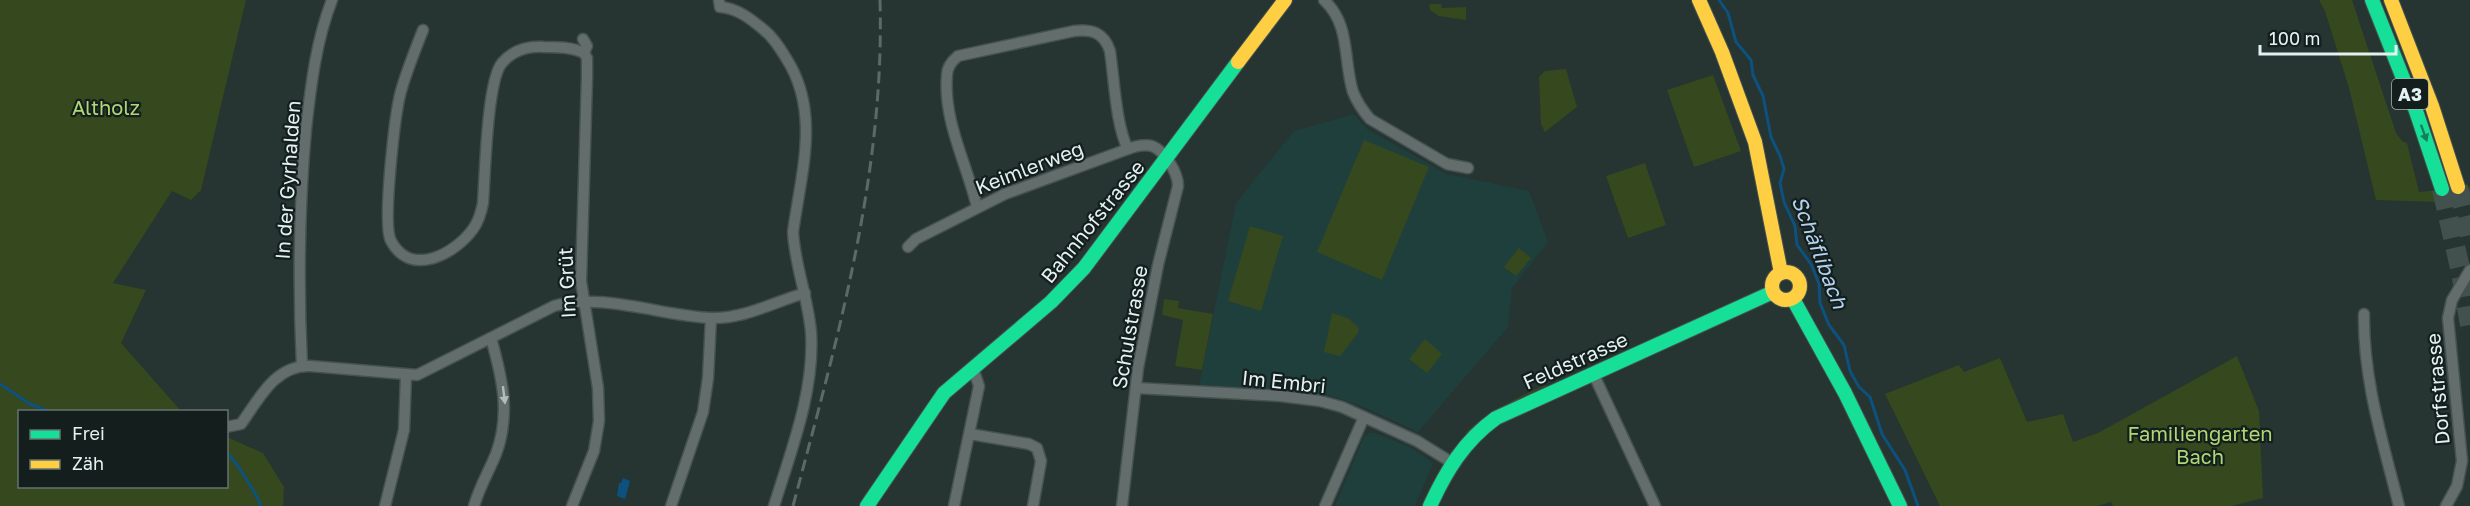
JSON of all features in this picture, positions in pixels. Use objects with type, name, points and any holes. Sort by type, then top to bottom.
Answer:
[{"type":"main road","name":"Bahnhofstrasse","points":[[867,506],[944,393],[1051,302],[1084,268],[1285,0]]},
{"type":"main road","points":[[1699,0],[1726,61],[1755,142],[1781,273]]},
{"type":"main road","name":"A3","points":[[2372,0],[2416,111],[2442,189]]},
{"type":"main road","name":"A3","points":[[2391,0],[2432,106],[2458,187]]},
{"type":"main road","points":[[1781,273],[1789,273],[1799,280],[1798,292],[1793,298],[1782,300],[1773,292],[1773,281],[1781,273]]},
{"type":"main road","name":"Feldstrasse","points":[[1430,506],[1451,462],[1474,434],[1496,418],[1773,292]]},
{"type":"main road","points":[[1793,298],[1845,393],[1900,506]]},
{"type":"street","name":"In der Gyrhalden","points":[[302,366],[299,279],[301,192],[308,110],[317,52],[332,0]]},
{"type":"street","points":[[1324,0],[1333,9],[1340,22],[1353,91],[1361,108],[1370,119],[1447,164],[1468,168]]},
{"type":"street","points":[[720,4],[732,8],[768,33],[798,79],[807,116],[808,133],[793,232],[811,333],[807,388],[774,506]]},
{"type":"street","points":[[423,30],[398,105],[387,217],[390,240],[401,254],[412,259],[434,258],[449,253],[473,230],[479,219],[483,203],[494,83],[501,64],[520,49],[534,46],[562,48],[585,53]]},
{"type":"street","points":[[977,207],[954,131],[949,105],[946,74],[950,63],[958,56],[1074,31],[1092,30],[1106,40],[1110,51],[1124,142],[1128,149]]},
{"type":"street","name":"Im Grüt","points":[[572,506],[594,451],[599,421],[598,388],[582,301],[587,77],[585,53],[587,46],[583,39]]},
{"type":"street","name":"Keimlerweg","points":[[908,247],[916,239],[977,207],[1026,186],[1128,149],[1140,145],[1150,146],[1156,148],[1166,160]]},
{"type":"street","name":"Schulstrasse","points":[[1122,506],[1136,388],[1158,265],[1178,186],[1176,174],[1166,160]]},
{"type":"street","name":"Dorfstrasse","points":[[2446,506],[2457,486],[2462,461],[2448,318],[2452,300],[2470,270]]},
{"type":"street","points":[[228,427],[242,425],[274,379],[283,371],[302,366],[406,376],[426,372],[554,306],[570,301],[711,318],[748,314],[805,293]]},
{"type":"street","points":[[2364,314],[2368,385],[2399,506]]},
{"type":"street","points":[[671,506],[703,412],[708,378],[711,318]]},
{"type":"street","points":[[474,506],[496,454],[504,420],[503,386],[491,338]]},
{"type":"street","points":[[954,506],[979,386],[972,368]]},
{"type":"street","points":[[1593,373],[1655,506]]},
{"type":"street","points":[[385,506],[404,430],[406,376]]},
{"type":"street","name":"Im Embri","points":[[1136,388],[1299,398],[1342,407],[1417,441],[1451,462]]},
{"type":"street","points":[[1325,506],[1364,417]]},
{"type":"street","points":[[970,434],[1029,444],[1037,448],[1041,461],[1034,506]]},
{"type":"shaded area","points":[[1354,114],[1367,129],[1447,174],[1529,191],[1548,242],[1512,288],[1508,327],[1418,432],[1359,405],[1332,396],[1296,391],[1199,385],[1236,203],[1294,131]]},
{"type":"shaded area","points":[[1370,433],[1410,447],[1433,463],[1415,506],[1335,506],[1364,436]]},
{"type":"green space","name":"Altholz","points":[[0,0],[246,0],[201,190],[191,200],[172,191],[113,283],[146,290],[121,343],[180,410],[18,410],[18,488],[228,488],[228,437],[263,453],[284,487],[283,506],[0,506]]},
{"type":"green space","points":[[2319,0],[2352,0],[2396,133],[2402,141],[2407,143],[2419,192],[2470,187],[2470,203],[2376,200],[2349,88],[2325,11]]},
{"type":"green space","points":[[1429,4],[1441,4],[1442,8],[1466,7],[1466,20],[1439,16],[1430,10]]},
{"type":"green space","points":[[1566,69],[1577,107],[1545,132],[1541,124],[1539,77],[1545,71]]},
{"type":"green space","points":[[1713,75],[1741,151],[1694,167],[1667,90]]},
{"type":"green space","points":[[1364,140],[1429,167],[1382,280],[1317,252]]},
{"type":"green space","points":[[1645,163],[1666,225],[1628,238],[1606,176]]},
{"type":"green space","points":[[1250,226],[1283,236],[1261,311],[1228,301]]},
{"type":"green space","points":[[1519,248],[1531,258],[1516,276],[1504,267]]},
{"type":"green space","points":[[1164,299],[1179,301],[1178,308],[1213,314],[1202,370],[1175,366],[1183,320],[1162,315]]},
{"type":"green space","points":[[1332,313],[1348,318],[1359,328],[1358,333],[1340,356],[1324,352]]},
{"type":"green space","points":[[1425,339],[1442,354],[1427,373],[1409,359]]},
{"type":"green space","name":"Familiengarten Bach","points":[[2237,356],[2259,411],[2263,498],[2232,506],[2113,506],[2111,502],[2097,506],[1940,506],[1885,394],[1959,365],[1964,372],[2000,358],[2027,422],[2063,414],[2073,442],[2098,433]]},
{"type":"green space","points":[[1547,386],[1505,405],[1462,436],[1501,407],[1522,396]]},
{"type":"water","points":[[623,478],[630,481],[625,499],[617,496],[619,483]]},
{"type":"waterway","name":"Schäflibach","points":[[1719,0],[1728,13],[1736,42],[1751,60],[1753,75],[1763,96],[1771,137],[1784,169],[1780,183],[1784,202],[1795,226],[1797,245],[1811,264],[1819,284],[1820,303],[1829,325],[1844,345],[1850,371],[1859,387],[1870,397],[1882,434],[1905,470],[1918,506]]},
{"type":"waterway","points":[[0,384],[30,404],[46,410]]},
{"type":"waterway","points":[[228,454],[261,506]]},
{"type":"tunnel","points":[[2458,187],[2470,235]]},
{"type":"tunnel","points":[[2442,189],[2461,272],[2470,325]]},
{"type":"railway","points":[[793,506],[841,319],[866,193],[875,129],[880,65],[880,0]]},
{"type":"traffic: fast","points":[[2372,0],[2416,111],[2442,189]]},
{"type":"traffic: fast","points":[[867,506],[944,393],[1051,302],[1084,268],[1238,62]]},
{"type":"traffic: fast","points":[[1430,506],[1457,457],[1474,437],[1496,418],[1773,292]]},
{"type":"traffic: fast","points":[[1793,299],[1845,393],[1900,506]]},
{"type":"traffic: slow","points":[[1238,62],[1285,0]]},
{"type":"traffic: slow","points":[[1699,0],[1722,52],[1755,142],[1781,273]]},
{"type":"traffic: slow","points":[[2391,0],[2432,106],[2458,187]]},
{"type":"traffic: slow","points":[[1786,272],[1796,276],[1800,286],[1796,296],[1786,300],[1776,296],[1772,286],[1776,276],[1786,272]]}]
